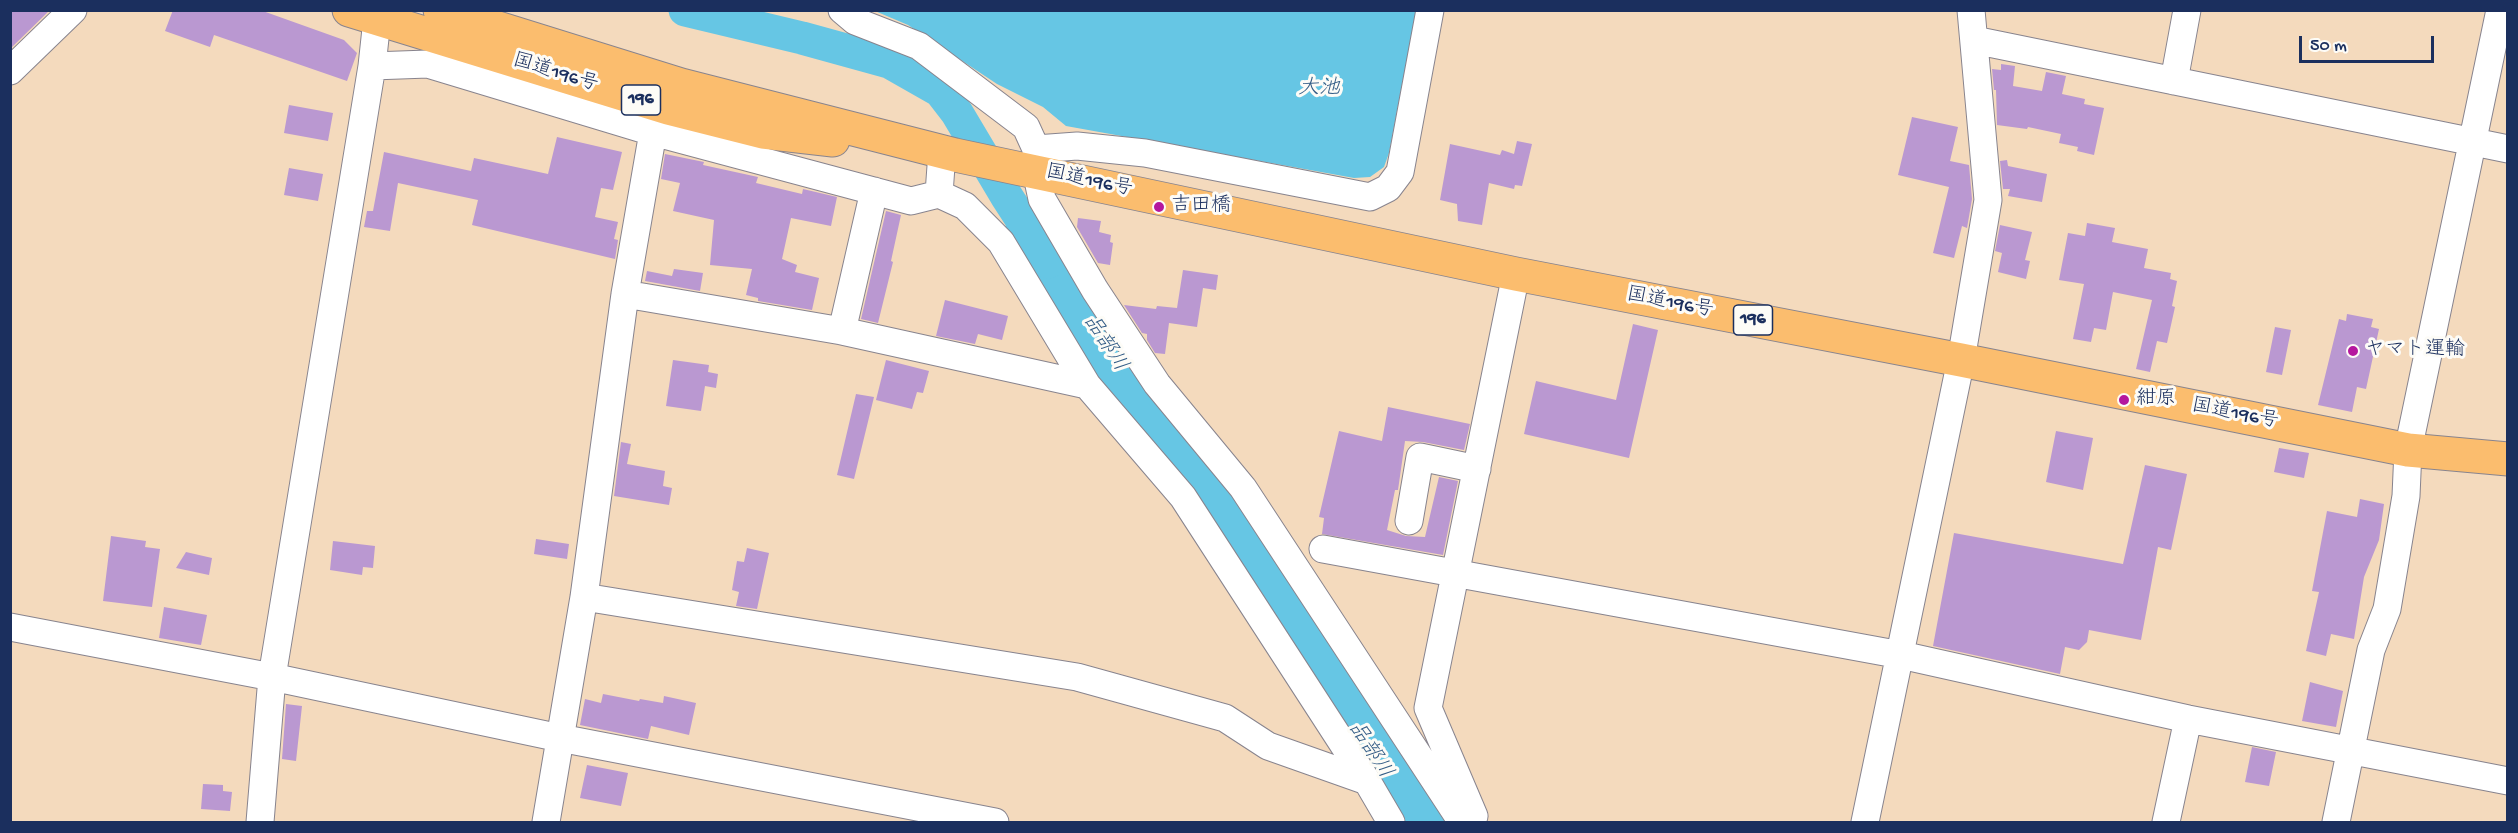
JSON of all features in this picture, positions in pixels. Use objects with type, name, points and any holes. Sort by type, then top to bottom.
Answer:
[{"type":"highway","name":"国道196号","points":[[441,10],[681,84],[1002,165],[1036,160],[1515,274],[1961,360],[2408,450],[2508,459]]},
{"type":"highway","name":"国道196号","points":[[368,14],[668,108],[763,132],[949,153]]},
{"type":"street","points":[[10,71],[74,10]]},
{"type":"street","points":[[842,10],[855,21],[918,46],[1026,127],[1036,160],[1042,199],[1101,299],[1157,384],[1243,488],[1462,822]]},
{"type":"street","points":[[1036,160],[1077,146],[1145,153],[1370,197],[1388,189],[1400,172],[1430,10]]},
{"type":"street","points":[[1865,822],[1961,360],[1988,200],[1971,10]]},
{"type":"street","points":[[2175,81],[2187,10]]},
{"type":"street","points":[[2336,822],[2371,650],[2387,609],[2406,496],[2408,450],[2500,10]]},
{"type":"street","points":[[260,822],[272,677],[372,66],[368,14]]},
{"type":"street","points":[[1974,40],[2508,149]]},
{"type":"street","points":[[372,66],[428,64],[653,132],[911,201],[939,194],[965,206],[1001,242],[1087,385],[1183,497],[1367,780],[1391,822]]},
{"type":"street","points":[[546,822],[584,597],[625,294],[653,132]]},
{"type":"street","points":[[939,194],[949,153]]},
{"type":"street","points":[[842,331],[874,191]]},
{"type":"street","points":[[1470,822],[1474,816],[1428,708],[1515,274]]},
{"type":"street","points":[[625,294],[919,346],[1087,385]]},
{"type":"street","points":[[1409,521],[1420,457],[1477,469]]},
{"type":"street","points":[[1323,549],[1901,655],[2188,719],[2508,781]]},
{"type":"street","points":[[584,597],[1077,677],[1225,718],[1268,746],[1367,780]]},
{"type":"street","points":[[10,627],[272,677],[560,738],[995,822]]},
{"type":"street","points":[[2166,822],[2188,719]]},
{"type":"water","name":"大池","points":[[875,11],[1416,11],[1389,153],[1384,167],[1370,177],[1354,178],[1066,126],[1043,107],[997,84],[908,25]]},
{"type":"water","points":[[1047,224],[1200,443],[1450,822],[1396,822],[1078,351],[1002,226]]},
{"type":"building","points":[[10,10],[50,10],[10,49]]},
{"type":"building","points":[[173,10],[260,10],[344,40],[357,53],[347,81],[214,35],[210,47],[165,31]]},
{"type":"building","points":[[2001,64],[2015,66],[2013,86],[2042,91],[2046,72],[2066,76],[2062,94],[2085,99],[2084,104],[2104,108],[2094,155],[2077,151],[2078,147],[2059,143],[2061,134],[2028,127],[2027,129],[1997,125],[1996,90],[1994,90],[1992,69],[2001,70]]},
{"type":"building","points":[[289,105],[333,113],[328,141],[284,133]]},
{"type":"building","points":[[1912,117],[1958,127],[1950,161],[1969,165],[1972,199],[1967,228],[1962,226],[1954,258],[1933,253],[1949,187],[1898,175]]},
{"type":"building","points":[[557,137],[622,152],[613,190],[601,188],[595,217],[618,222],[614,239],[618,240],[615,259],[472,225],[478,200],[398,183],[390,231],[364,227],[367,211],[373,211],[384,152],[471,171],[474,158],[548,174]]},
{"type":"building","points":[[1517,141],[1532,144],[1522,186],[1515,185],[1514,189],[1489,183],[1482,225],[1458,221],[1457,204],[1440,200],[1450,144],[1500,155],[1502,150],[1514,154]]},
{"type":"building","points":[[665,154],[758,177],[756,183],[802,194],[803,189],[837,197],[831,226],[791,218],[782,259],[797,265],[795,272],[819,278],[812,310],[758,301],[758,298],[746,295],[752,269],[710,265],[714,220],[673,211],[680,183],[661,179]]},
{"type":"building","points":[[2007,160],[2008,166],[2047,174],[2042,202],[2008,196],[2010,189],[2003,189],[2000,161]]},
{"type":"building","points":[[289,168],[323,174],[318,201],[284,195]]},
{"type":"building","points":[[886,211],[901,215],[891,261],[893,262],[878,323],[861,319]]},
{"type":"building","points":[[1078,218],[1101,221],[1099,232],[1111,235],[1110,242],[1113,243],[1110,265],[1098,263],[1077,227]]},
{"type":"building","points":[[2087,223],[2115,228],[2112,242],[2148,249],[2144,268],[2171,273],[2170,279],[2177,281],[2172,306],[2175,307],[2167,343],[2157,341],[2150,372],[2136,369],[2152,300],[2113,292],[2106,330],[2094,328],[2091,342],[2073,339],[2084,284],[2059,280],[2068,233],[2085,236]]},
{"type":"building","points":[[2000,225],[2032,232],[2025,260],[2030,261],[2026,279],[1998,272],[2002,253],[1995,251]]},
{"type":"building","points":[[674,269],[703,273],[700,291],[645,281],[647,271],[672,276]]},
{"type":"building","points":[[1183,270],[1218,275],[1216,290],[1203,288],[1197,327],[1169,323],[1165,354],[1155,353],[1147,340],[1147,334],[1142,333],[1124,305],[1156,309],[1157,306],[1177,308]]},
{"type":"building","points":[[945,300],[1008,316],[1002,340],[978,334],[975,344],[936,336]]},
{"type":"building","name":"ヤマト運輸","points":[[2347,314],[2373,319],[2371,327],[2379,329],[2366,389],[2357,387],[2352,412],[2318,405],[2339,319],[2346,321]]},
{"type":"building","points":[[1633,324],[1658,330],[1629,458],[1524,434],[1536,381],[1616,400]]},
{"type":"building","points":[[2275,327],[2291,330],[2282,375],[2266,372]]},
{"type":"building","points":[[673,360],[709,365],[708,372],[718,374],[716,388],[705,386],[701,411],[666,406]]},
{"type":"building","points":[[886,360],[929,371],[923,393],[917,392],[912,409],[876,400]]},
{"type":"building","points":[[856,394],[874,397],[854,479],[837,475]]},
{"type":"building","points":[[1388,407],[1470,424],[1464,450],[1405,441],[1398,490],[1395,490],[1387,530],[1406,536],[1425,537],[1439,477],[1458,481],[1443,555],[1322,534],[1324,518],[1319,517],[1339,431],[1382,441]]},
{"type":"building","points":[[2056,431],[2093,438],[2083,490],[2046,482]]},
{"type":"building","points":[[621,442],[631,444],[627,464],[665,471],[663,486],[672,488],[669,505],[614,496]]},
{"type":"building","points":[[2279,448],[2309,453],[2304,478],[2274,472]]},
{"type":"building","points":[[2145,465],[2187,474],[2171,550],[2158,547],[2141,640],[2089,630],[2087,642],[2079,650],[2065,647],[2060,674],[1933,646],[1954,533],[2123,564]]},
{"type":"building","points":[[2360,499],[2384,504],[2379,540],[2364,577],[2354,639],[2331,634],[2326,656],[2306,651],[2319,592],[2312,591],[2327,511],[2357,517]]},
{"type":"building","points":[[111,536],[146,541],[145,547],[160,549],[152,607],[103,601]]},
{"type":"building","points":[[536,539],[569,544],[567,559],[534,554]]},
{"type":"building","points":[[333,541],[375,546],[373,568],[363,567],[362,575],[330,570]]},
{"type":"building","points":[[747,548],[769,553],[757,609],[736,606],[739,592],[732,590],[737,561],[744,562]]},
{"type":"building","points":[[186,552],[212,558],[209,575],[176,568]]},
{"type":"building","points":[[164,607],[207,615],[201,645],[159,638]]},
{"type":"building","points":[[2310,682],[2343,691],[2336,727],[2302,721]]},
{"type":"building","points":[[603,694],[663,703],[664,696],[696,703],[689,735],[651,726],[648,739],[580,725],[585,699],[601,703]]},
{"type":"building","points":[[286,704],[302,706],[296,761],[282,759]]},
{"type":"building","points":[[2252,747],[2276,752],[2269,786],[2245,782]]},
{"type":"building","points":[[587,765],[628,773],[621,806],[580,798]]},
{"type":"building","points":[[203,784],[223,785],[223,791],[232,792],[230,811],[201,809]]},
{"type":"waterway","name":"品部川","points":[[685,10],[889,62],[940,91],[957,113],[1049,262]]},
{"type":"place","name":"吉田橋","points":[[1159,207]]},
{"type":"place","name":"ヤマト運輸","points":[[2353,351]]},
{"type":"place","name":"紺原","points":[[2124,400]]}]
